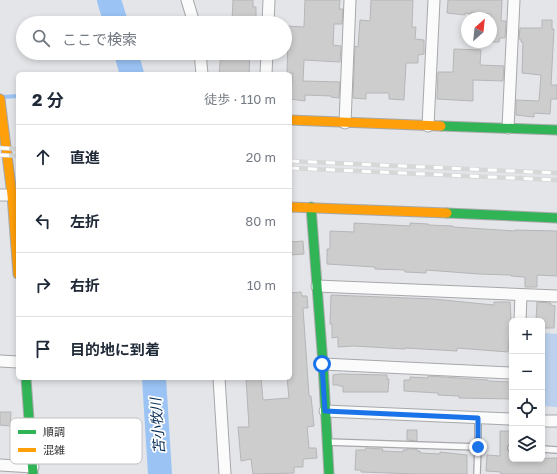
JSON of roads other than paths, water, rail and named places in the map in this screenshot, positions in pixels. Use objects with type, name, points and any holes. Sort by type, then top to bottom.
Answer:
[{"type":"street","points":[[187,0],[192,16]]},
{"type":"street","points":[[268,16],[269,0]]},
{"type":"street","points":[[345,123],[350,0]]},
{"type":"street","points":[[428,126],[434,0]]},
{"type":"street","points":[[508,128],[514,0]]},
{"type":"street","points":[[201,60],[202,72]]},
{"type":"street","points":[[266,72],[267,60]]},
{"type":"street","points":[[0,99],[12,195],[16,248]]},
{"type":"street","points":[[292,120],[557,130]]},
{"type":"street","points":[[0,195],[12,195]]},
{"type":"street","points":[[292,206],[557,218]]},
{"type":"street","points":[[311,208],[329,474]]},
{"type":"street","points":[[317,286],[557,296]]},
{"type":"street","points":[[520,318],[521,294]]},
{"type":"street","points":[[0,361],[16,362]]},
{"type":"street","points":[[322,364],[509,373]]},
{"type":"street","points":[[26,380],[29,418]]},
{"type":"street","points":[[219,380],[225,474]]},
{"type":"street","points":[[325,411],[509,420]]},
{"type":"street","points":[[545,420],[557,421]]},
{"type":"street","points":[[0,464],[33,471]]},
{"type":"lane","points":[[477,474],[478,418]]},
{"type":"lane","points":[[327,442],[478,447]]},
{"type":"lane","points":[[545,449],[557,450]]},
{"type":"waterway","name":"苫小牧川","points":[[109,0],[114,16]]},
{"type":"waterway","name":"苫小牧川","points":[[128,60],[131,72]]},
{"type":"waterway","points":[[2,97],[16,96]]},
{"type":"waterway","name":"苫小牧川","points":[[154,380],[160,474]]},
{"type":"railway","points":[[0,148],[16,149]]},
{"type":"railway","points":[[0,155],[16,156]]},
{"type":"railway","points":[[292,161],[557,173]]},
{"type":"railway","points":[[292,168],[557,180]]}]
